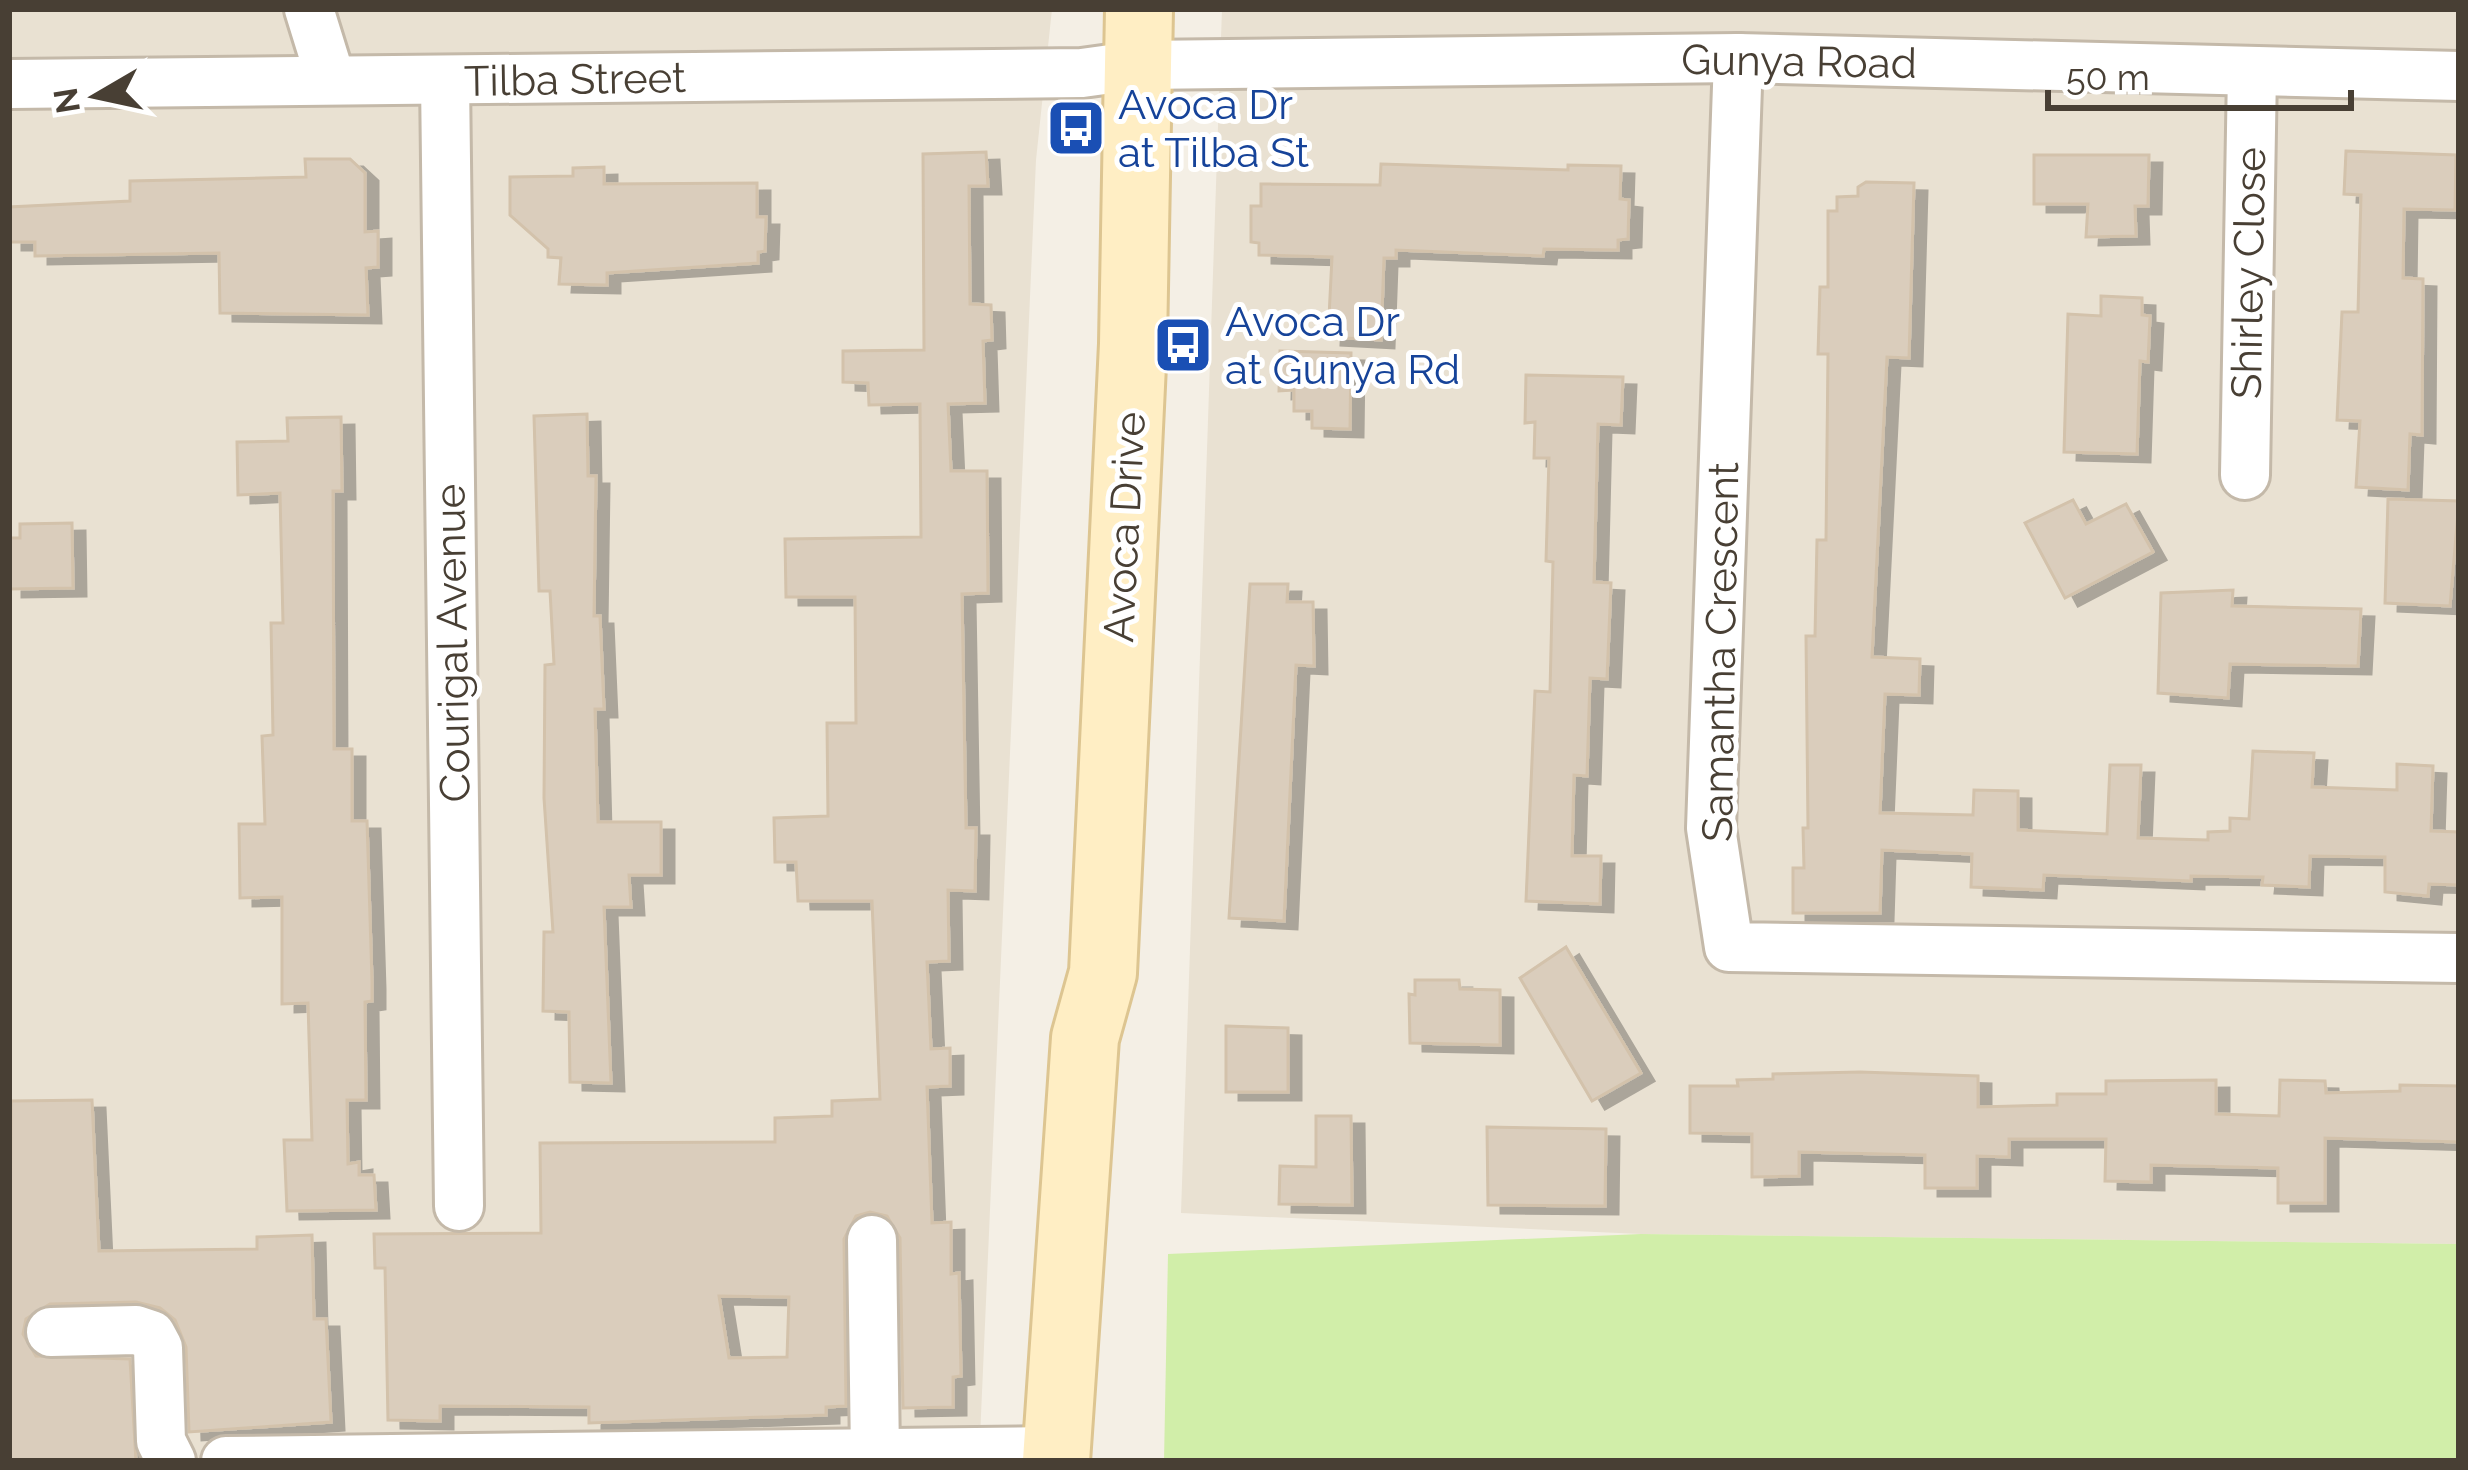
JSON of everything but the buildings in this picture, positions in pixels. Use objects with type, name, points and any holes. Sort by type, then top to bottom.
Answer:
[{"type":"main road","name":"Avoca Drive","points":[[1070,1458],[1085,1038],[1103,973],[1133,344],[1139,37]]},
{"type":"street","points":[[309,9],[331,80]]},
{"type":"street","name":"Tilba Street","points":[[9,84],[1082,73],[1139,37]]},
{"type":"street","name":"Gunya Road","points":[[1139,37],[2459,76]]},
{"type":"street","name":"Samantha Crescent","points":[[1738,58],[1711,828],[1729,946],[2459,958]]},
{"type":"street","name":"Shirley Close","points":[[2245,475],[2252,72]]},
{"type":"street","name":"Courigal Avenue","points":[[445,80],[459,1206]]},
{"type":"street","points":[[849,1457],[872,1240]]},
{"type":"street","points":[[51,1332],[136,1330],[152,1335],[158,1348],[161,1441],[171,1461]]},
{"type":"street","points":[[226,1461],[1070,1458]]},
{"type":"shaded area","points":[[9,9],[1052,9],[1036,160],[979,1461],[9,1461]]},
{"type":"shaded area","points":[[1222,9],[2459,9],[2459,1244],[1641,1234],[1181,1213]]},
{"type":"green space","points":[[1641,1234],[2459,1244],[2459,1461],[1164,1461],[1168,1254]]},
{"type":"place","name":"Avoca Dr at Tilba St","points":[[1076,128]]},
{"type":"place","name":"Avoca Dr at Gunya Rd","points":[[1183,345]]}]
